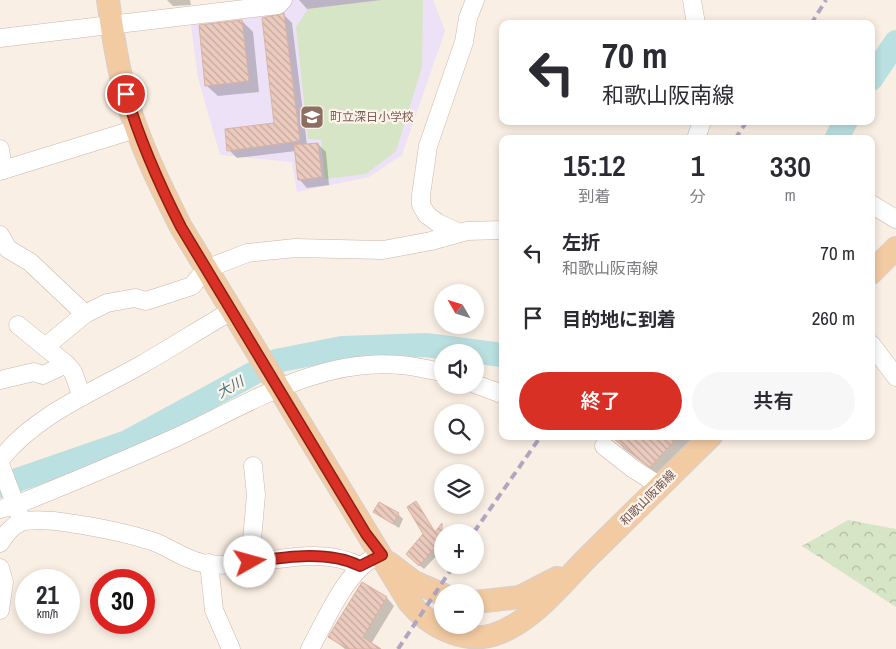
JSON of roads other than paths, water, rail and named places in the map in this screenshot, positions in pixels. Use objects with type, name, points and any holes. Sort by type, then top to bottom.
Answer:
[{"type":"main road","name":"和歌山阪南線","points":[[108,0],[121,76],[136,129],[158,181],[181,227],[409,602],[416,611],[432,623],[480,643],[520,621],[551,596],[706,440]]},
{"type":"main road","points":[[875,269],[896,248]]},
{"type":"main road","name":"和歌山阪南線","points":[[383,557],[414,582],[434,591]]},
{"type":"main road","name":"和歌山阪南線","points":[[484,602],[520,597],[549,583],[585,560]]},
{"type":"main road","points":[[480,643],[498,601]]},
{"type":"street","points":[[0,38],[278,5],[283,0]]},
{"type":"street","points":[[465,36],[464,11],[467,0]]},
{"type":"street","points":[[459,233],[426,215],[421,205],[428,146],[465,36],[468,18],[475,0]]},
{"type":"street","points":[[692,0],[695,20]]},
{"type":"street","points":[[0,149],[1,171],[136,129]]},
{"type":"street","points":[[875,206],[896,219]]},
{"type":"street","points":[[45,347],[85,314],[107,303],[136,298],[146,301],[192,286],[206,268],[247,253],[295,248],[383,250],[430,242],[459,233],[499,230]]},
{"type":"street","points":[[0,235],[8,249],[30,262],[85,314]]},
{"type":"street","points":[[22,522],[10,505],[0,464],[13,445],[57,410],[233,310]]},
{"type":"street","points":[[18,325],[66,364],[72,372],[82,397]]},
{"type":"street","points":[[875,349],[896,377]]},
{"type":"street","points":[[0,380],[34,372],[43,375],[66,364]]},
{"type":"street","points":[[10,505],[120,463],[278,384],[358,366],[401,365],[434,371]]},
{"type":"street","points":[[484,387],[499,393]]},
{"type":"street","points":[[604,446],[632,468],[660,486]]},
{"type":"street","points":[[250,562],[256,495],[253,466]]},
{"type":"street","points":[[0,543],[8,531],[22,522],[50,521],[119,532],[155,542],[201,563],[330,557],[348,560],[360,566]]},
{"type":"street","points":[[310,649],[360,566],[383,557]]},
{"type":"street","points":[[209,563],[214,610],[231,649]]},
{"type":"street","points":[[0,568],[4,582],[0,610]]},
{"type":"waterway","name":"大川","points":[[875,73],[896,42]]},
{"type":"waterway","name":"大川","points":[[838,135],[844,125]]},
{"type":"waterway","name":"大川","points":[[0,486],[127,442],[276,361],[342,348],[426,345],[499,355]]},
{"type":"railway","points":[[814,20],[826,0]]},
{"type":"railway","points":[[738,135],[744,125]]},
{"type":"railway","points":[[480,524],[538,440]]},
{"type":"railway","points":[[398,649],[448,574]]},
{"type":"place","name":"町立深日小学校","points":[[312,117]]}]
